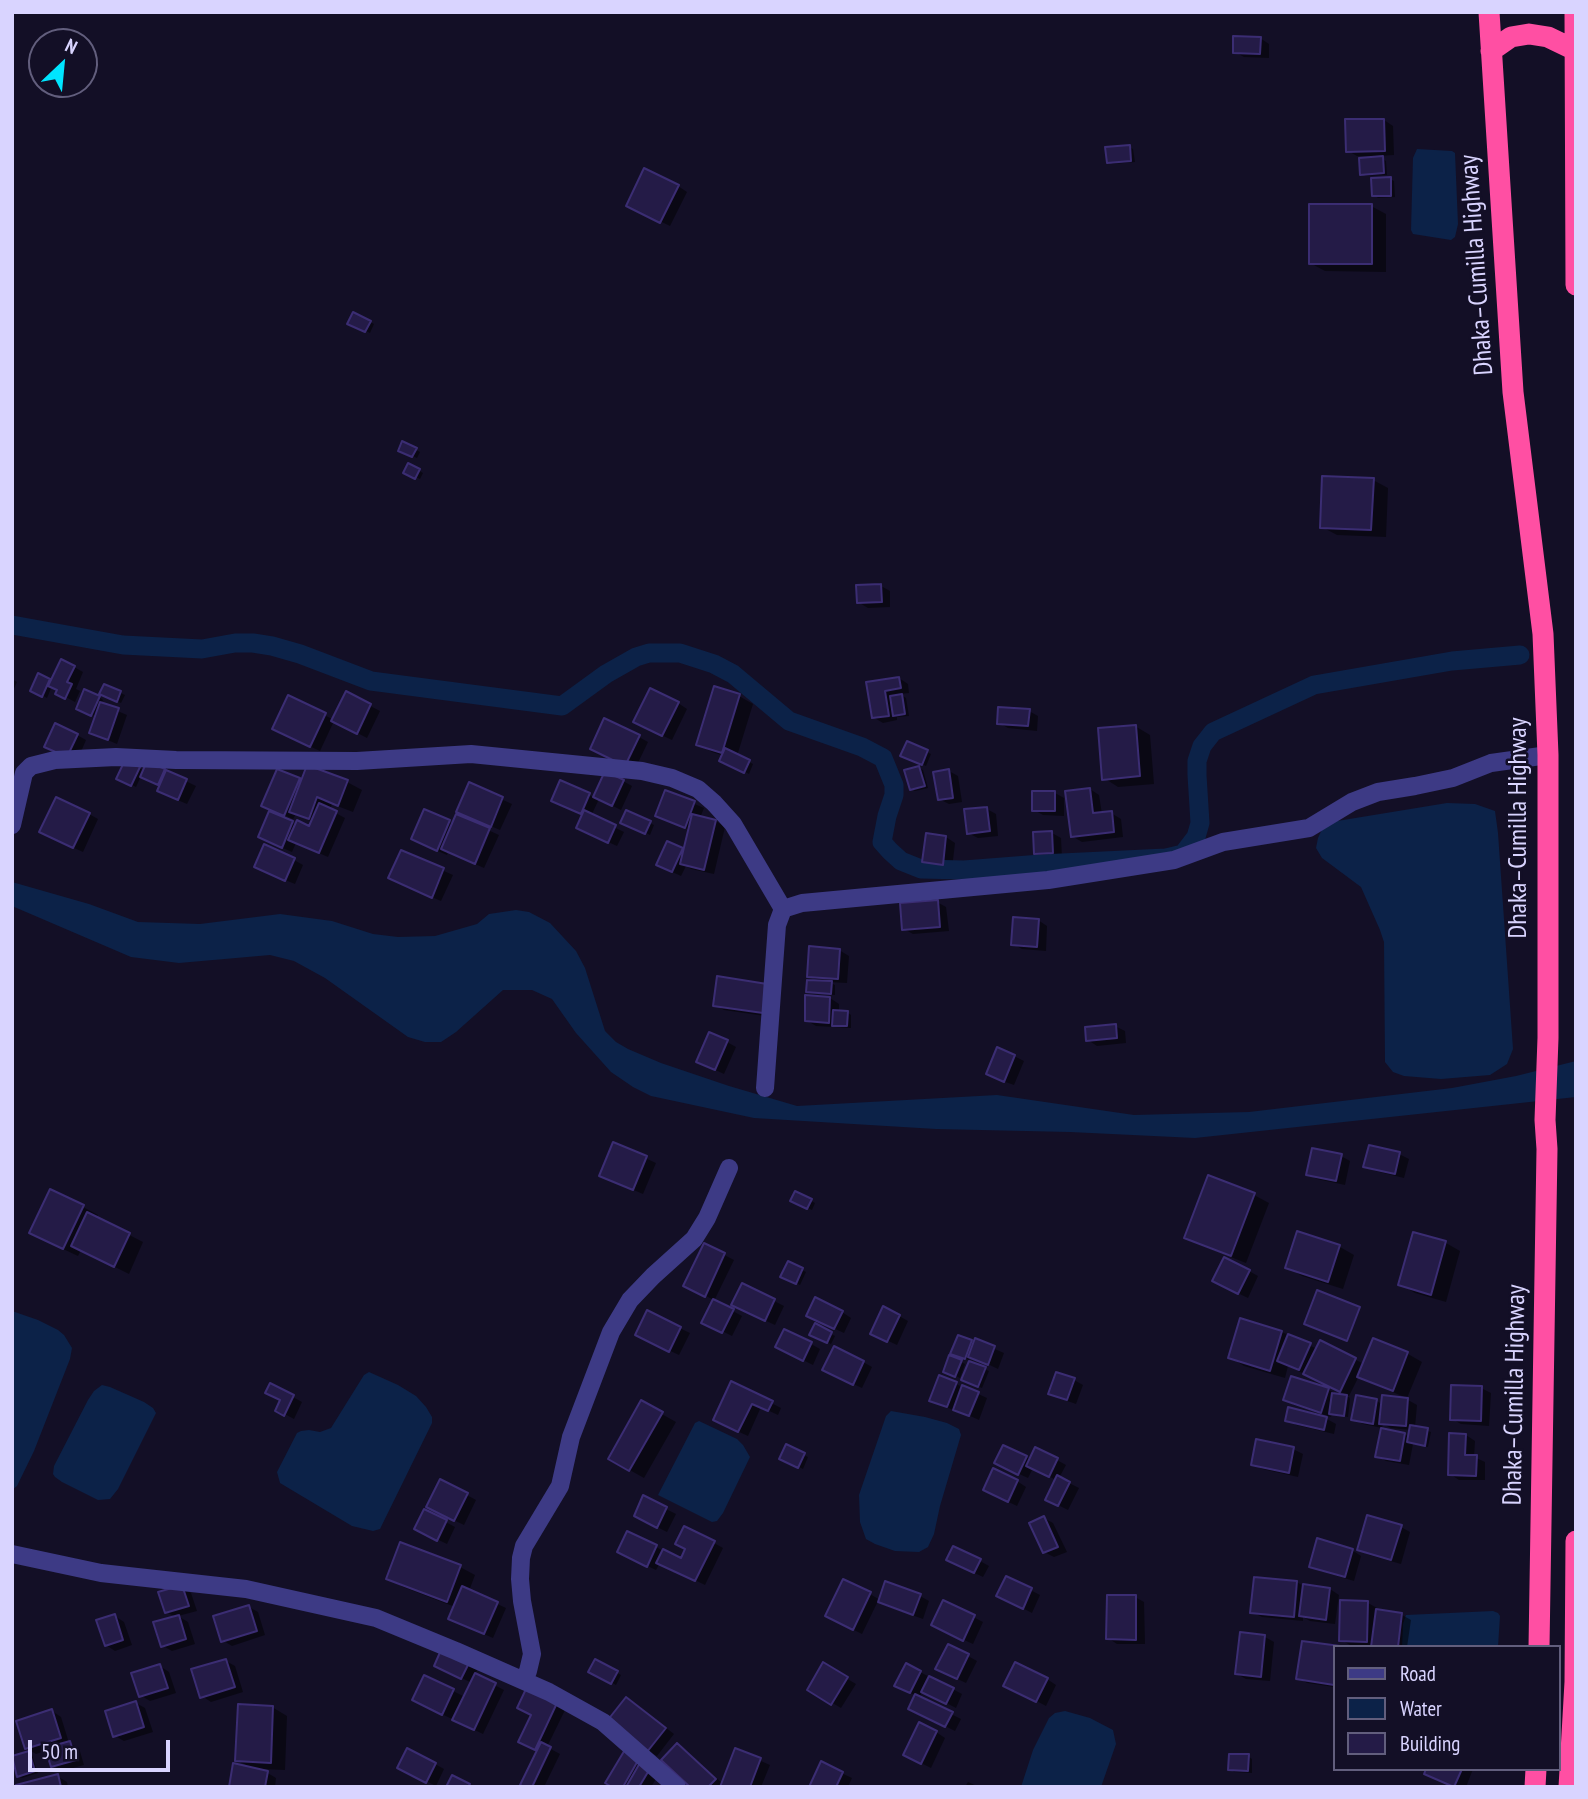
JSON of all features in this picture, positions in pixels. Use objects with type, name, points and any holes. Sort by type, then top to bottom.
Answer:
[{"type":"highway","name":"Dhaka–Cumilla Highway","points":[[1489,12],[1513,392],[1543,634],[1548,755],[1547,1149],[1539,1645]]},
{"type":"highway","points":[[1575,12],[1576,285]]},
{"type":"highway","points":[[1491,51],[1511,37],[1529,34],[1548,37],[1575,50]]},
{"type":"highway","points":[[1569,1787],[1574,1727],[1576,1541]]},
{"type":"street","points":[[12,825],[24,774],[32,766],[55,760],[116,757],[357,761],[471,754],[642,772],[672,778],[698,789],[714,803],[733,824],[783,909]]},
{"type":"street","points":[[783,909],[802,903],[1048,880],[1174,860],[1223,842],[1309,828],[1352,802],[1378,792],[1453,778],[1491,763],[1548,755]]},
{"type":"street","points":[[765,1088],[777,925],[783,909]]},
{"type":"street","points":[[524,1680],[532,1654],[520,1579],[524,1546],[560,1486],[571,1437],[611,1332],[630,1300],[694,1239],[729,1168]]},
{"type":"street","points":[[12,1554],[101,1573],[246,1589],[376,1618],[524,1680],[603,1722],[677,1787]]},
{"type":"water","points":[[1417,149],[1455,153],[1458,224],[1455,237],[1451,240],[1413,234],[1411,230],[1413,158]]},
{"type":"water","points":[[1447,803],[1475,804],[1495,811],[1513,1049],[1507,1064],[1490,1075],[1441,1079],[1404,1076],[1393,1072],[1385,1062],[1384,942],[1380,930],[1361,887],[1322,858],[1316,848],[1325,823]]},
{"type":"water","points":[[12,882],[89,904],[138,922],[200,924],[280,914],[332,921],[373,934],[398,937],[435,936],[477,924],[489,914],[516,910],[529,912],[550,923],[576,951],[585,968],[605,1031],[616,1042],[661,1063],[797,1106],[997,1095],[1134,1115],[1249,1112],[1452,1088],[1576,1061],[1576,1097],[1195,1138],[936,1129],[754,1118],[651,1096],[633,1087],[611,1072],[576,1033],[552,999],[532,990],[503,990],[441,1042],[425,1042],[408,1037],[325,978],[294,961],[270,955],[179,963],[131,957],[12,906]]},
{"type":"water","points":[[12,1311],[58,1330],[72,1348],[34,1451],[17,1486],[12,1490]]},
{"type":"water","points":[[369,1372],[416,1396],[432,1417],[432,1423],[380,1529],[373,1531],[352,1526],[280,1483],[277,1472],[297,1433],[309,1430],[320,1432],[331,1428],[364,1375]]},
{"type":"water","points":[[102,1385],[144,1402],[156,1413],[118,1489],[110,1499],[98,1500],[62,1482],[53,1474],[54,1466],[88,1400]]},
{"type":"water","points":[[891,1411],[947,1423],[959,1429],[961,1435],[934,1534],[928,1547],[919,1552],[895,1551],[875,1544],[866,1539],[860,1522],[859,1495],[886,1416]]},
{"type":"water","points":[[699,1421],[737,1439],[750,1457],[723,1513],[717,1521],[712,1522],[658,1495],[695,1423]]},
{"type":"water","points":[[1493,1611],[1500,1616],[1498,1645],[1402,1645],[1406,1615]]},
{"type":"water","points":[[1065,1711],[1090,1718],[1113,1730],[1116,1744],[1101,1787],[1021,1787],[1033,1750],[1049,1718],[1055,1713]]},
{"type":"building","points":[[1233,36],[1261,37],[1260,54],[1233,53]]},
{"type":"building","points":[[1345,119],[1384,119],[1385,151],[1346,152]]},
{"type":"building","points":[[1130,145],[1131,161],[1107,163],[1105,147]]},
{"type":"building","points":[[1383,156],[1384,173],[1360,175],[1359,158]]},
{"type":"building","points":[[644,168],[679,185],[660,223],[626,206]]},
{"type":"building","points":[[1391,177],[1391,196],[1372,196],[1371,178]]},
{"type":"building","points":[[1309,204],[1372,204],[1372,264],[1309,264]]},
{"type":"building","points":[[353,312],[371,321],[365,332],[347,324]]},
{"type":"building","points":[[402,441],[417,448],[412,457],[398,451]]},
{"type":"building","points":[[408,463],[420,469],[415,479],[403,473]]},
{"type":"building","points":[[1322,476],[1374,478],[1371,530],[1320,528]]},
{"type":"building","points":[[881,584],[882,602],[857,603],[856,585]]},
{"type":"building","points":[[61,659],[75,666],[67,682],[72,684],[65,699],[55,694],[57,690],[48,686]]},
{"type":"building","points":[[38,673],[50,679],[42,697],[30,691]]},
{"type":"building","points":[[899,677],[901,688],[885,691],[889,716],[872,718],[866,682]]},
{"type":"building","points":[[104,684],[121,691],[117,702],[99,694]]},
{"type":"building","points":[[714,686],[740,694],[722,753],[696,745]]},
{"type":"building","points":[[650,688],[679,702],[662,736],[633,722]]},
{"type":"building","points":[[84,689],[100,696],[91,716],[76,709]]},
{"type":"building","points":[[346,691],[371,704],[357,734],[331,721]]},
{"type":"building","points":[[902,694],[905,714],[893,716],[890,696]]},
{"type":"building","points":[[288,695],[326,713],[310,747],[272,729]]},
{"type":"building","points":[[100,702],[119,708],[108,740],[89,733]]},
{"type":"building","points":[[998,707],[1030,709],[1028,726],[997,724]]},
{"type":"building","points":[[604,718],[640,735],[625,766],[590,749]]},
{"type":"building","points":[[55,723],[78,734],[67,757],[44,747]]},
{"type":"building","points":[[1136,725],[1140,776],[1102,780],[1098,728]]},
{"type":"building","points":[[907,741],[928,750],[922,765],[900,756]]},
{"type":"building","points":[[725,748],[750,760],[744,773],[719,761]]},
{"type":"building","points":[[125,760],[140,767],[131,786],[116,779]]},
{"type":"building","points":[[147,761],[165,769],[158,785],[140,777]]},
{"type":"building","points":[[307,765],[348,780],[338,806],[317,797],[309,819],[289,812]]},
{"type":"building","points":[[919,766],[925,786],[910,790],[904,770]]},
{"type":"building","points":[[277,769],[300,778],[284,816],[261,806]]},
{"type":"building","points":[[949,769],[953,798],[938,800],[933,772]]},
{"type":"building","points":[[166,770],[187,779],[178,800],[157,791]]},
{"type":"building","points":[[605,771],[624,780],[612,806],[593,797]]},
{"type":"building","points":[[560,780],[590,793],[581,814],[551,801]]},
{"type":"building","points":[[469,782],[503,797],[491,827],[456,812]]},
{"type":"building","points":[[1090,788],[1093,813],[1112,811],[1114,832],[1071,837],[1065,791]]},
{"type":"building","points":[[665,790],[695,801],[685,828],[655,816]]},
{"type":"building","points":[[1032,791],[1055,791],[1055,811],[1032,811]]},
{"type":"building","points":[[56,797],[90,813],[73,848],[39,832]]},
{"type":"building","points":[[319,803],[337,811],[319,853],[288,840],[297,820],[309,826]]},
{"type":"building","points":[[987,807],[990,831],[967,834],[964,809]]},
{"type":"building","points":[[424,809],[450,820],[437,851],[411,839]]},
{"type":"building","points":[[584,810],[616,825],[608,843],[576,828]]},
{"type":"building","points":[[626,810],[651,821],[645,834],[620,823]]},
{"type":"building","points":[[269,811],[293,821],[282,848],[258,837]]},
{"type":"building","points":[[456,814],[490,828],[475,864],[441,849]]},
{"type":"building","points":[[692,814],[716,820],[704,870],[680,864]]},
{"type":"building","points":[[1052,831],[1053,853],[1034,854],[1033,832]]},
{"type":"building","points":[[926,833],[946,836],[943,865],[922,862]]},
{"type":"building","points":[[667,841],[683,848],[672,872],[656,865]]},
{"type":"building","points":[[264,844],[295,858],[285,881],[254,867]]},
{"type":"building","points":[[401,850],[444,868],[432,898],[388,878]]},
{"type":"building","points":[[938,900],[940,927],[902,930],[900,903]]},
{"type":"building","points":[[1013,917],[1039,919],[1037,947],[1011,945]]},
{"type":"building","points":[[809,946],[840,949],[838,979],[807,977]]},
{"type":"building","points":[[717,976],[767,984],[763,1013],[713,1006]]},
{"type":"building","points":[[807,980],[832,981],[831,994],[806,992]]},
{"type":"building","points":[[805,995],[830,997],[829,1023],[805,1021]]},
{"type":"building","points":[[833,1010],[848,1011],[847,1026],[832,1026]]},
{"type":"building","points":[[1116,1024],[1117,1038],[1086,1041],[1085,1027]]},
{"type":"building","points":[[709,1032],[728,1040],[715,1070],[696,1062]]},
{"type":"building","points":[[997,1047],[1015,1055],[1004,1082],[986,1074]]},
{"type":"building","points":[[613,1142],[647,1156],[633,1190],[599,1176]]},
{"type":"building","points":[[1369,1145],[1400,1152],[1395,1174],[1363,1167]]},
{"type":"building","points":[[1312,1148],[1342,1154],[1336,1181],[1306,1175]]},
{"type":"building","points":[[1208,1175],[1255,1193],[1231,1256],[1184,1238]]},
{"type":"building","points":[[50,1189],[84,1205],[63,1249],[29,1233]]},
{"type":"building","points":[[795,1191],[812,1199],[807,1209],[790,1201]]},
{"type":"building","points":[[87,1212],[130,1233],[114,1267],[71,1246]]},
{"type":"building","points":[[1297,1231],[1340,1245],[1328,1282],[1285,1268]]},
{"type":"building","points":[[1413,1232],[1446,1241],[1431,1295],[1398,1285]]},
{"type":"building","points":[[704,1243],[725,1253],[705,1297],[683,1286]]},
{"type":"building","points":[[1224,1257],[1250,1270],[1238,1294],[1212,1281]]},
{"type":"building","points":[[788,1261],[803,1268],[796,1284],[780,1277]]},
{"type":"building","points":[[742,1283],[775,1299],[765,1321],[731,1305]]},
{"type":"building","points":[[1317,1290],[1360,1307],[1347,1341],[1304,1324]]},
{"type":"building","points":[[815,1297],[843,1311],[834,1329],[806,1316]]},
{"type":"building","points":[[713,1299],[734,1309],[722,1333],[701,1323]]},
{"type":"building","points":[[883,1306],[900,1315],[887,1342],[870,1334]]},
{"type":"building","points":[[647,1310],[681,1327],[669,1352],[635,1335]]},
{"type":"building","points":[[1240,1318],[1282,1331],[1270,1371],[1228,1358]]},
{"type":"building","points":[[815,1323],[832,1332],[827,1343],[809,1335]]},
{"type":"building","points":[[784,1329],[812,1342],[803,1361],[775,1347]]},
{"type":"building","points":[[1288,1334],[1311,1343],[1299,1370],[1277,1361]]},
{"type":"building","points":[[958,1335],[972,1340],[965,1359],[950,1354]]},
{"type":"building","points":[[975,1338],[995,1346],[988,1365],[968,1357]]},
{"type":"building","points":[[1373,1338],[1408,1352],[1393,1391],[1357,1377]]},
{"type":"building","points":[[1320,1340],[1356,1358],[1340,1392],[1303,1374]]},
{"type":"building","points":[[834,1346],[864,1361],[853,1385],[822,1370]]},
{"type":"building","points":[[949,1355],[962,1360],[955,1377],[943,1372]]},
{"type":"building","points":[[969,1361],[986,1367],[978,1387],[961,1380]]},
{"type":"building","points":[[1056,1372],[1075,1378],[1067,1400],[1048,1394]]},
{"type":"building","points":[[939,1375],[957,1382],[947,1407],[929,1401]]},
{"type":"building","points":[[1291,1376],[1329,1388],[1321,1413],[1283,1400]]},
{"type":"building","points":[[731,1381],[773,1401],[768,1411],[752,1404],[738,1432],[713,1420]]},
{"type":"building","points":[[270,1383],[294,1395],[284,1416],[275,1411],[280,1400],[265,1393]]},
{"type":"building","points":[[962,1385],[979,1392],[969,1416],[953,1410]]},
{"type":"building","points":[[1451,1385],[1482,1386],[1481,1421],[1450,1420]]},
{"type":"building","points":[[1332,1393],[1347,1395],[1344,1416],[1329,1414]]},
{"type":"building","points":[[1356,1395],[1377,1399],[1373,1424],[1351,1420]]},
{"type":"building","points":[[1382,1395],[1408,1398],[1406,1426],[1379,1424]]},
{"type":"building","points":[[641,1400],[663,1412],[629,1471],[608,1459]]},
{"type":"building","points":[[1288,1407],[1327,1417],[1324,1430],[1285,1421]]},
{"type":"building","points":[[1410,1425],[1428,1428],[1425,1446],[1407,1442]]},
{"type":"building","points":[[1381,1428],[1405,1433],[1400,1461],[1375,1457]]},
{"type":"building","points":[[1449,1433],[1466,1434],[1465,1455],[1477,1455],[1476,1476],[1448,1475]]},
{"type":"building","points":[[1256,1439],[1294,1447],[1289,1473],[1251,1465]]},
{"type":"building","points":[[786,1444],[805,1453],[798,1468],[779,1459]]},
{"type":"building","points":[[1003,1445],[1027,1456],[1018,1475],[994,1463]]},
{"type":"building","points":[[1035,1447],[1058,1458],[1049,1477],[1026,1466]]},
{"type":"building","points":[[993,1468],[1018,1480],[1008,1502],[983,1490]]},
{"type":"building","points":[[1057,1475],[1070,1482],[1058,1506],[1045,1500]]},
{"type":"building","points":[[440,1479],[468,1493],[454,1521],[426,1507]]},
{"type":"building","points":[[643,1495],[667,1507],[657,1528],[634,1516]]},
{"type":"building","points":[[424,1509],[447,1520],[437,1541],[414,1529]]},
{"type":"building","points":[[1367,1515],[1402,1525],[1391,1560],[1357,1550]]},
{"type":"building","points":[[1044,1516],[1058,1547],[1043,1553],[1029,1523]]},
{"type":"building","points":[[684,1526],[715,1541],[695,1581],[656,1563],[663,1549],[681,1558],[685,1549],[675,1544]]},
{"type":"building","points":[[627,1531],[657,1545],[647,1567],[617,1552]]},
{"type":"building","points":[[1317,1538],[1353,1549],[1345,1577],[1309,1567]]},
{"type":"building","points":[[400,1542],[461,1565],[447,1602],[386,1579]]},
{"type":"building","points":[[953,1546],[981,1559],[974,1573],[946,1560]]},
{"type":"building","points":[[1006,1576],[1032,1588],[1023,1609],[996,1596]]},
{"type":"building","points":[[1254,1577],[1297,1581],[1294,1617],[1250,1613]]},
{"type":"building","points":[[843,1579],[871,1592],[853,1630],[825,1616]]},
{"type":"building","points":[[885,1581],[921,1594],[913,1615],[878,1602]]},
{"type":"building","points":[[1303,1584],[1330,1588],[1326,1620],[1299,1616]]},
{"type":"building","points":[[182,1585],[189,1606],[165,1613],[158,1592]]},
{"type":"building","points":[[462,1586],[498,1602],[484,1634],[448,1619]]},
{"type":"building","points":[[1107,1595],[1136,1595],[1136,1640],[1106,1639]]},
{"type":"building","points":[[943,1600],[975,1615],[963,1641],[931,1625]]},
{"type":"building","points":[[1340,1600],[1368,1601],[1367,1642],[1339,1641]]},
{"type":"building","points":[[249,1605],[257,1631],[221,1642],[213,1616]]},
{"type":"building","points":[[1376,1609],[1402,1613],[1398,1645],[1371,1645]]},
{"type":"building","points":[[115,1614],[123,1640],[105,1646],[96,1620]]},
{"type":"building","points":[[179,1615],[186,1639],[161,1647],[153,1622]]},
{"type":"building","points":[[1240,1632],[1265,1635],[1261,1677],[1235,1674]]},
{"type":"building","points":[[1302,1641],[1332,1645],[1332,1685],[1296,1679]]},
{"type":"building","points":[[948,1644],[969,1654],[957,1679],[935,1669]]},
{"type":"building","points":[[441,1650],[469,1663],[461,1679],[434,1666]]},
{"type":"building","points":[[226,1659],[235,1687],[200,1698],[191,1669]]},
{"type":"building","points":[[595,1659],[618,1671],[611,1684],[588,1672]]},
{"type":"building","points":[[823,1662],[848,1677],[831,1705],[807,1690]]},
{"type":"building","points":[[1015,1662],[1048,1678],[1036,1702],[1003,1686]]},
{"type":"building","points":[[906,1663],[921,1671],[910,1693],[894,1686]]},
{"type":"building","points":[[160,1664],[168,1688],[139,1697],[131,1673]]},
{"type":"building","points":[[475,1673],[496,1683],[474,1730],[452,1720]]},
{"type":"building","points":[[424,1675],[454,1689],[442,1715],[412,1700]]},
{"type":"building","points":[[929,1676],[954,1688],[946,1704],[921,1692]]},
{"type":"building","points":[[526,1689],[557,1703],[535,1750],[518,1742],[531,1715],[517,1708]]},
{"type":"building","points":[[915,1694],[953,1712],[945,1727],[908,1709]]},
{"type":"building","points":[[626,1697],[666,1728],[647,1752],[607,1721]]},
{"type":"building","points":[[136,1701],[144,1727],[113,1737],[105,1711]]},
{"type":"building","points":[[238,1704],[273,1706],[271,1763],[235,1761]]},
{"type":"building","points":[[52,1709],[61,1738],[25,1749],[16,1721]]},
{"type":"building","points":[[919,1722],[937,1731],[921,1764],[903,1755]]},
{"type":"building","points":[[70,1741],[76,1760],[51,1767],[45,1748]]},
{"type":"building","points":[[541,1742],[551,1747],[532,1787],[524,1787],[520,1785]]},
{"type":"building","points":[[677,1743],[716,1779],[708,1787],[690,1787],[661,1760]]},
{"type":"building","points":[[407,1748],[436,1763],[426,1783],[397,1768]]},
{"type":"building","points":[[626,1748],[640,1757],[623,1787],[612,1787],[605,1783]]},
{"type":"building","points":[[735,1748],[761,1758],[750,1787],[720,1787]]},
{"type":"building","points":[[29,1751],[35,1771],[17,1777],[12,1756]]},
{"type":"building","points":[[1229,1754],[1249,1754],[1248,1771],[1228,1770]]},
{"type":"building","points":[[641,1761],[651,1767],[639,1787],[626,1787]]},
{"type":"building","points":[[821,1761],[843,1772],[836,1787],[809,1787]]},
{"type":"building","points":[[233,1763],[268,1771],[265,1787],[229,1787]]},
{"type":"building","points":[[1425,1771],[1461,1771],[1454,1787],[1424,1774]]},
{"type":"building","points":[[58,1774],[61,1787],[16,1787],[16,1785]]},
{"type":"building","points":[[452,1775],[470,1784],[468,1787],[446,1787]]},
{"type":"waterway","points":[[12,625],[123,645],[202,649],[235,643],[253,643],[300,654],[371,681],[562,706],[606,674],[636,657],[649,653],[680,653],[714,664],[733,674],[789,721],[862,747],[883,758],[894,785],[894,795],[882,842],[901,861],[921,869],[964,870],[1166,858],[1183,854],[1196,837],[1200,823],[1197,761],[1202,746],[1213,732],[1314,685],[1452,661],[1520,655]]}]
